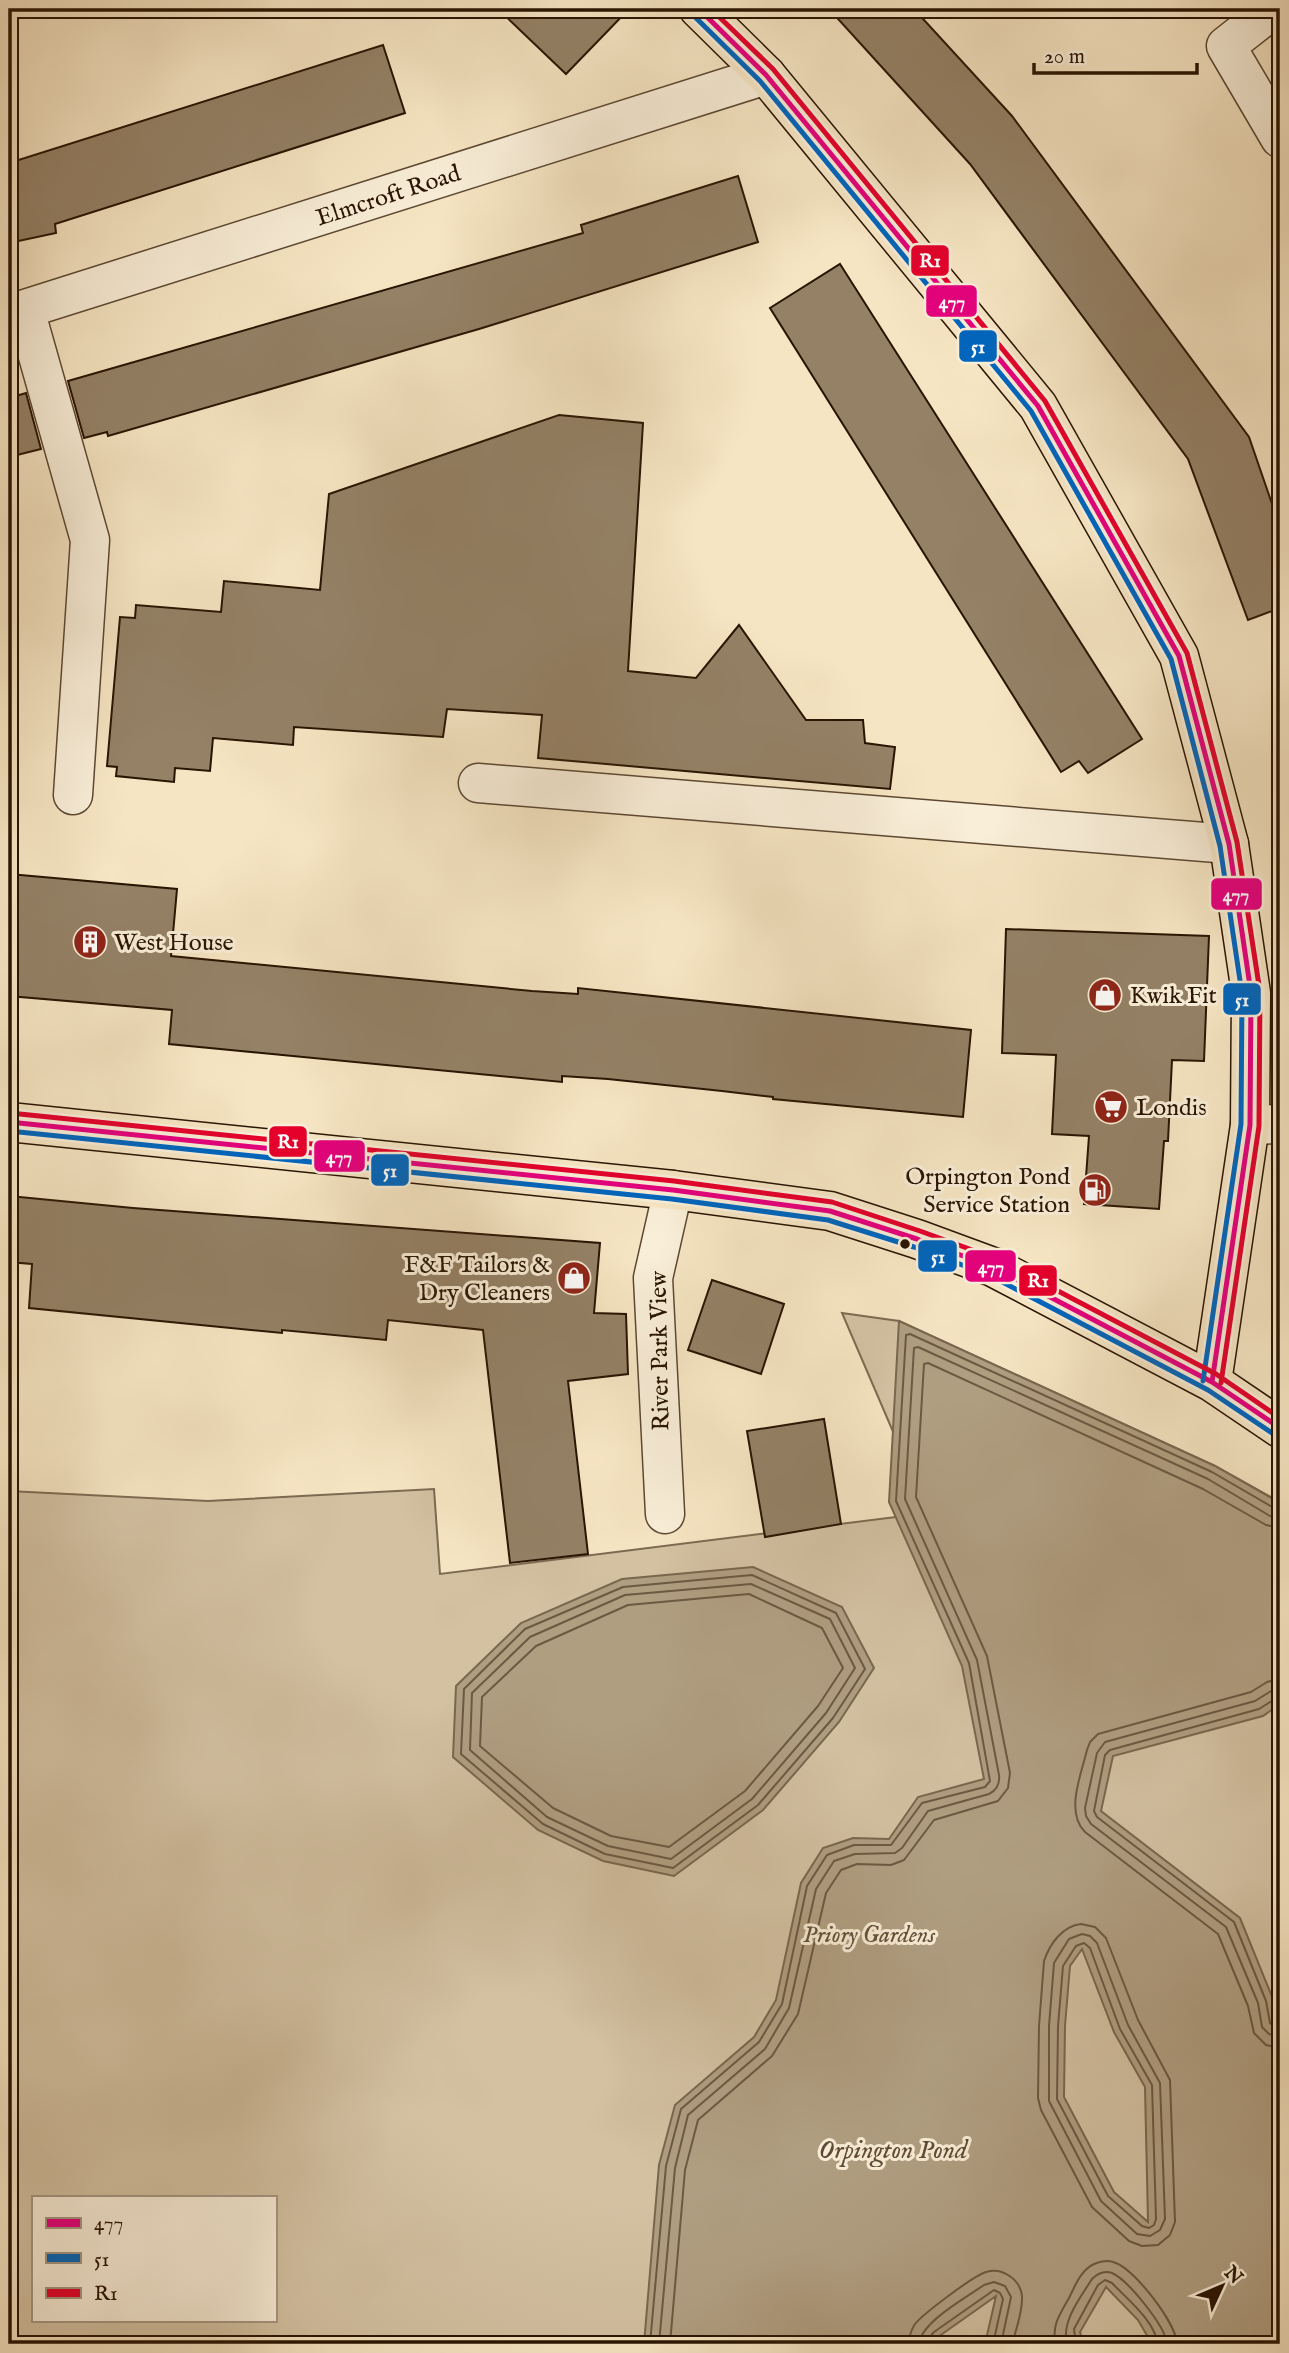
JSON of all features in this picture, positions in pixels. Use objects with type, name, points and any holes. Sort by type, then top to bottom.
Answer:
[{"type":"main road","points":[[699,9],[766,75],[1038,406],[1179,656],[1229,844],[1251,993],[1265,1125],[1212,1382]]},
{"type":"main road","points":[[9,1122],[673,1190],[830,1211],[993,1267],[1212,1382],[1280,1428]]},
{"type":"street","points":[[1273,9],[1226,46],[1280,138]]},
{"type":"street","name":"Elmcroft Road","points":[[17,312],[766,75]]},
{"type":"street","points":[[17,312],[90,540],[73,794]]},
{"type":"street","points":[[478,783],[1229,844]]},
{"type":"street","name":"River Park View","points":[[665,1514],[653,1278],[673,1190]]},
{"type":"green space","name":"Priory Gardens","points":[[842,1313],[899,1321],[1215,1466],[1280,1502],[1280,2344],[9,2344],[9,1491],[208,1501],[434,1489],[440,1574],[928,1513]]},
{"type":"water","name":"Orpington Pond","points":[[899,1321],[1215,1466],[1280,1503],[1280,1704],[1263,1716],[1113,1756],[1101,1811],[1240,1918],[1273,1999],[1280,2041],[1280,2344],[1152,2344],[1138,2320],[1106,2287],[1080,2332],[1084,2344],[985,2344],[996,2296],[938,2337],[933,2344],[644,2344],[659,2165],[675,2105],[754,2037],[776,2000],[801,1883],[823,1848],[853,1838],[889,1839],[918,1797],[984,1779],[962,1666],[889,1502]],"holes":[[[1082,1949],[1114,2032],[1145,2087],[1148,2222],[1114,2192],[1064,2097],[1065,2026],[1070,1966]]]},
{"type":"water","points":[[753,1567],[842,1607],[874,1668],[839,1722],[763,1810],[674,1876],[603,1861],[538,1830],[453,1757],[456,1686],[521,1623],[622,1579]]},
{"type":"building","points":[[498,9],[629,9],[566,74]]},
{"type":"building","points":[[829,9],[914,9],[1012,116],[1249,437],[1280,527],[1280,608],[1248,620],[1188,459],[970,164]]},
{"type":"building","points":[[383,45],[405,113],[55,224],[56,233],[9,243],[9,163]]},
{"type":"building","points":[[738,176],[758,242],[479,329],[108,436],[107,432],[84,438],[68,381],[583,233],[581,225]]},
{"type":"building","points":[[840,264],[1142,739],[1088,773],[1079,761],[1061,772],[770,308]]},
{"type":"building","points":[[26,393],[41,449],[9,457],[9,398]]},
{"type":"building","points":[[559,415],[643,423],[628,671],[696,678],[739,625],[806,720],[863,720],[865,743],[895,747],[890,789],[538,758],[542,715],[447,709],[443,737],[294,727],[293,745],[213,738],[210,771],[175,768],[174,782],[116,776],[117,767],[107,766],[120,617],[135,618],[136,605],[221,612],[224,581],[320,590],[329,494]]},
{"type":"building","points":[[9,874],[177,889],[171,956],[532,991],[578,994],[578,988],[971,1030],[963,1117],[773,1099],[608,1079],[562,1076],[562,1082],[169,1044],[172,1010],[9,996]]},
{"type":"building","name":"Kwik Fit","points":[[1006,929],[1209,936],[1204,1061],[1172,1060],[1168,1141],[1164,1141],[1159,1209],[1084,1204],[1089,1136],[1052,1134],[1056,1055],[1002,1053]]},
{"type":"building","points":[[9,1196],[133,1208],[600,1243],[594,1313],[626,1314],[628,1374],[568,1381],[588,1554],[510,1563],[483,1330],[388,1320],[386,1340],[282,1330],[282,1333],[29,1308],[32,1264],[9,1262]]},
{"type":"building","points":[[712,1280],[784,1304],[761,1374],[688,1350]]},
{"type":"building","points":[[824,1419],[841,1524],[765,1537],[747,1431]]},
{"type":"transit line","name":"477","points":[[699,9],[766,75],[1038,406],[1179,656],[1229,844],[1251,993],[1250,1125],[1212,1382]]},
{"type":"transit line","name":"R1","points":[[711,9],[773,69],[1045,401],[1187,653],[1237,842],[1260,992],[1259,1126],[1221,1383]]},
{"type":"transit line","name":"51","points":[[693,15],[760,81],[1031,411],[1171,659],[1220,846],[1242,994],[1241,1124],[1203,1381]]},
{"type":"transit line","name":"R1","points":[[10,1113],[674,1181],[832,1202],[997,1259],[1216,1374],[1280,1418]]},
{"type":"transit line","name":"477","points":[[9,1122],[673,1190],[830,1211],[993,1267],[1212,1382],[1280,1428]]},
{"type":"transit line","name":"51","points":[[9,1131],[672,1199],[828,1220],[914,1247],[989,1275],[1208,1390],[1275,1435]]},
{"type":"place","name":"West House","points":[[90,942]]},
{"type":"place","name":"Kwik Fit","points":[[1105,995]]},
{"type":"place","name":"Londis","points":[[1111,1107]]},
{"type":"place","name":"Orpington Pond Service Station","points":[[1095,1190]]},
{"type":"place","name":"F&F Tailors & Dry Cleaners","points":[[574,1278]]}]
